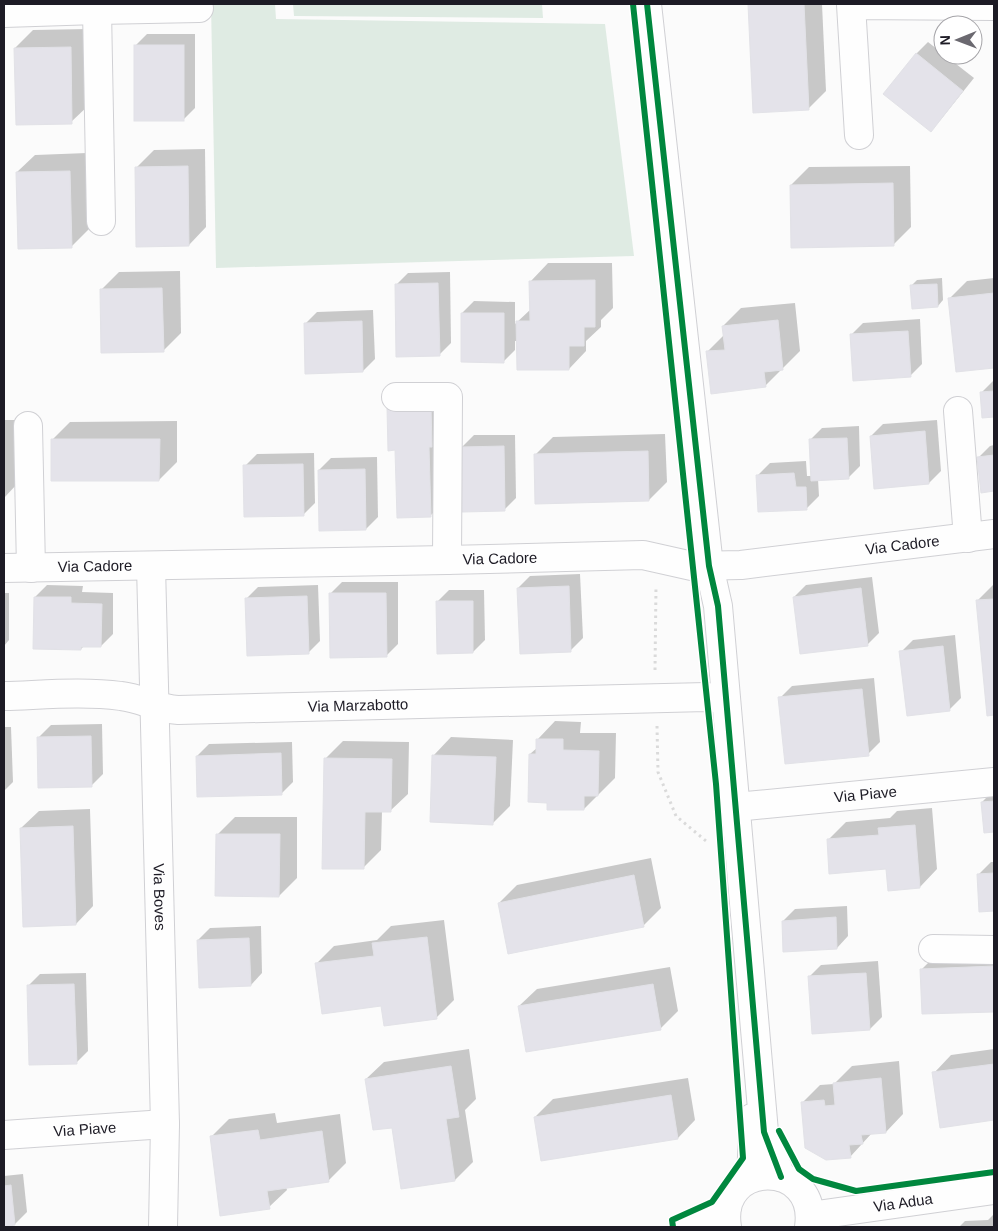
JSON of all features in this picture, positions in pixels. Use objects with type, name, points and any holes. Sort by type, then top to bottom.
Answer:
[{"type":"street","points":[[647,4],[709,566],[718,606],[764,1132],[781,1177]]},
{"type":"street","points":[[859,135],[852,5],[994,6]]},
{"type":"street","points":[[4,13],[199,8]]},
{"type":"street","points":[[97,10],[101,221]]},
{"type":"street","points":[[396,397],[448,397],[447,560]]},
{"type":"street","points":[[958,411],[968,538]]},
{"type":"street","points":[[28,426],[31,568]]},
{"type":"street","name":"Via Cadore","points":[[4,568],[643,555],[692,566],[741,565],[994,534]]},
{"type":"street","name":"Via Boves","points":[[151,566],[165,1124],[163,1227]]},
{"type":"street","points":[[709,566],[705,607],[715,698],[752,1124],[751,1178]]},
{"type":"street","name":"Via Marzabotto","points":[[4,696],[117,695],[178,710],[715,698]]},
{"type":"street","name":"Via Piave","points":[[736,808],[994,782]]},
{"type":"street","points":[[933,949],[994,950]]},
{"type":"street","name":"Via Piave","points":[[4,1136],[165,1124]]},
{"type":"street","points":[[690,1227],[727,1217],[732,1194],[738,1187],[751,1178],[766,1175],[781,1177],[790,1181],[801,1191],[807,1202],[810,1222]]},
{"type":"street","name":"Via Adua","points":[[810,1222],[994,1190]]},
{"type":"shaded area","points":[[211,4],[275,4],[276,19],[605,24],[634,256],[216,268]]},
{"type":"shaded area","points":[[293,4],[542,4],[543,18],[294,16]]},
{"type":"building","points":[[748,4],[804,4],[809,110],[753,113]]},
{"type":"building","points":[[134,45],[184,45],[184,121],[134,121]]},
{"type":"building","points":[[71,47],[72,124],[16,125],[14,48]]},
{"type":"building","points":[[916,53],[963,91],[931,132],[883,94]]},
{"type":"building","points":[[188,166],[189,246],[136,247],[135,167]]},
{"type":"building","points":[[70,171],[72,248],[18,249],[16,172]]},
{"type":"building","points":[[893,183],[894,246],[791,248],[790,185]]},
{"type":"building","points":[[595,280],[595,327],[584,327],[584,346],[569,346],[569,370],[517,370],[516,321],[530,321],[529,281]]},
{"type":"building","points":[[438,283],[440,356],[396,357],[395,284]]},
{"type":"building","points":[[937,284],[938,307],[912,309],[910,285]]},
{"type":"building","points":[[162,288],[164,352],[101,353],[100,289]]},
{"type":"building","points":[[994,293],[994,368],[956,372],[948,298]]},
{"type":"building","points":[[461,313],[504,313],[504,363],[461,362]]},
{"type":"building","points":[[778,320],[783,370],[764,372],[766,387],[711,394],[706,351],[725,350],[722,326]]},
{"type":"building","points":[[362,321],[363,372],[305,374],[304,323]]},
{"type":"building","points":[[908,331],[911,377],[853,381],[850,334]]},
{"type":"building","points":[[994,391],[994,417],[982,418],[980,392]]},
{"type":"building","points":[[431,406],[432,447],[429,447],[431,517],[397,518],[395,450],[388,451],[387,407]]},
{"type":"building","points":[[925,431],[929,484],[874,489],[870,436]]},
{"type":"building","points":[[847,438],[849,479],[811,481],[809,439]]},
{"type":"building","points":[[51,439],[160,439],[159,481],[51,481]]},
{"type":"building","points":[[504,446],[505,511],[462,512],[461,447]]},
{"type":"building","points":[[648,451],[649,501],[535,504],[534,454]]},
{"type":"building","points":[[994,455],[994,491],[981,493],[977,457]]},
{"type":"building","points":[[303,464],[304,516],[244,517],[243,465]]},
{"type":"building","points":[[365,469],[366,530],[319,531],[318,470]]},
{"type":"building","points":[[794,473],[796,487],[806,487],[807,510],[758,512],[756,475]]},
{"type":"building","points":[[569,586],[571,652],[520,654],[517,588]]},
{"type":"building","points":[[861,588],[868,646],[800,654],[793,597]]},
{"type":"building","points":[[329,593],[386,593],[387,657],[330,658]]},
{"type":"building","points":[[307,596],[309,654],[247,656],[245,598]]},
{"type":"building","points":[[34,597],[71,597],[71,603],[102,604],[101,647],[81,647],[81,650],[33,649]]},
{"type":"building","points":[[994,599],[994,715],[987,716],[976,600]]},
{"type":"building","points":[[436,601],[473,601],[473,653],[437,654]]},
{"type":"building","points":[[943,646],[950,711],[907,716],[899,651]]},
{"type":"building","points":[[862,689],[869,756],[785,764],[778,697]]},
{"type":"building","points":[[91,736],[92,787],[38,788],[37,737]]},
{"type":"building","points":[[536,739],[563,739],[563,750],[599,751],[598,796],[584,796],[584,810],[547,810],[547,803],[528,802],[529,754],[536,754]]},
{"type":"building","points":[[281,753],[282,795],[197,797],[196,756]]},
{"type":"building","points":[[432,755],[496,757],[493,825],[430,822]]},
{"type":"building","points":[[324,758],[392,759],[391,812],[365,812],[364,869],[322,869]]},
{"type":"building","points":[[994,801],[994,832],[984,833],[981,802]]},
{"type":"building","points":[[915,825],[920,888],[888,891],[886,869],[829,874],[827,839],[879,835],[878,828]]},
{"type":"building","points":[[73,826],[76,925],[23,927],[20,828]]},
{"type":"building","points":[[216,834],[280,834],[279,897],[215,896]]},
{"type":"building","points":[[994,873],[994,911],[979,912],[977,874]]},
{"type":"building","points":[[634,875],[644,927],[508,954],[498,903]]},
{"type":"building","points":[[836,917],[837,949],[783,952],[782,921]]},
{"type":"building","points":[[427,937],[437,1019],[384,1026],[381,1006],[322,1014],[315,963],[374,956],[372,943]]},
{"type":"building","points":[[249,938],[251,986],[199,988],[197,940]]},
{"type":"building","points":[[994,966],[994,1012],[922,1014],[920,969]]},
{"type":"building","points":[[866,973],[870,1030],[812,1034],[808,976]]},
{"type":"building","points":[[74,984],[77,1064],[29,1065],[27,985]]},
{"type":"building","points":[[653,984],[661,1030],[526,1052],[518,1006]]},
{"type":"building","points":[[994,1064],[994,1120],[940,1128],[932,1072]]},
{"type":"building","points":[[451,1066],[459,1117],[446,1119],[455,1181],[401,1189],[392,1128],[373,1130],[365,1079]]},
{"type":"building","points":[[881,1078],[886,1133],[861,1135],[863,1144],[849,1145],[851,1158],[826,1160],[805,1148],[801,1102],[824,1100],[825,1106],[835,1105],[833,1083]]},
{"type":"building","points":[[671,1095],[678,1139],[541,1161],[534,1117]]},
{"type":"building","points":[[258,1130],[260,1140],[322,1131],[329,1182],[267,1191],[270,1209],[220,1216],[210,1136]]},
{"type":"building","points":[[11,1185],[15,1225],[4,1227],[4,1186]]},
{"type":"cycle path","points":[[633,4],[716,784],[743,1158],[712,1202],[672,1220],[673,1227]]},
{"type":"cycle path","points":[[647,4],[709,566],[718,606],[764,1132],[781,1177]]},
{"type":"cycle path","points":[[779,1131],[799,1169],[813,1179],[856,1191],[994,1172]]}]
